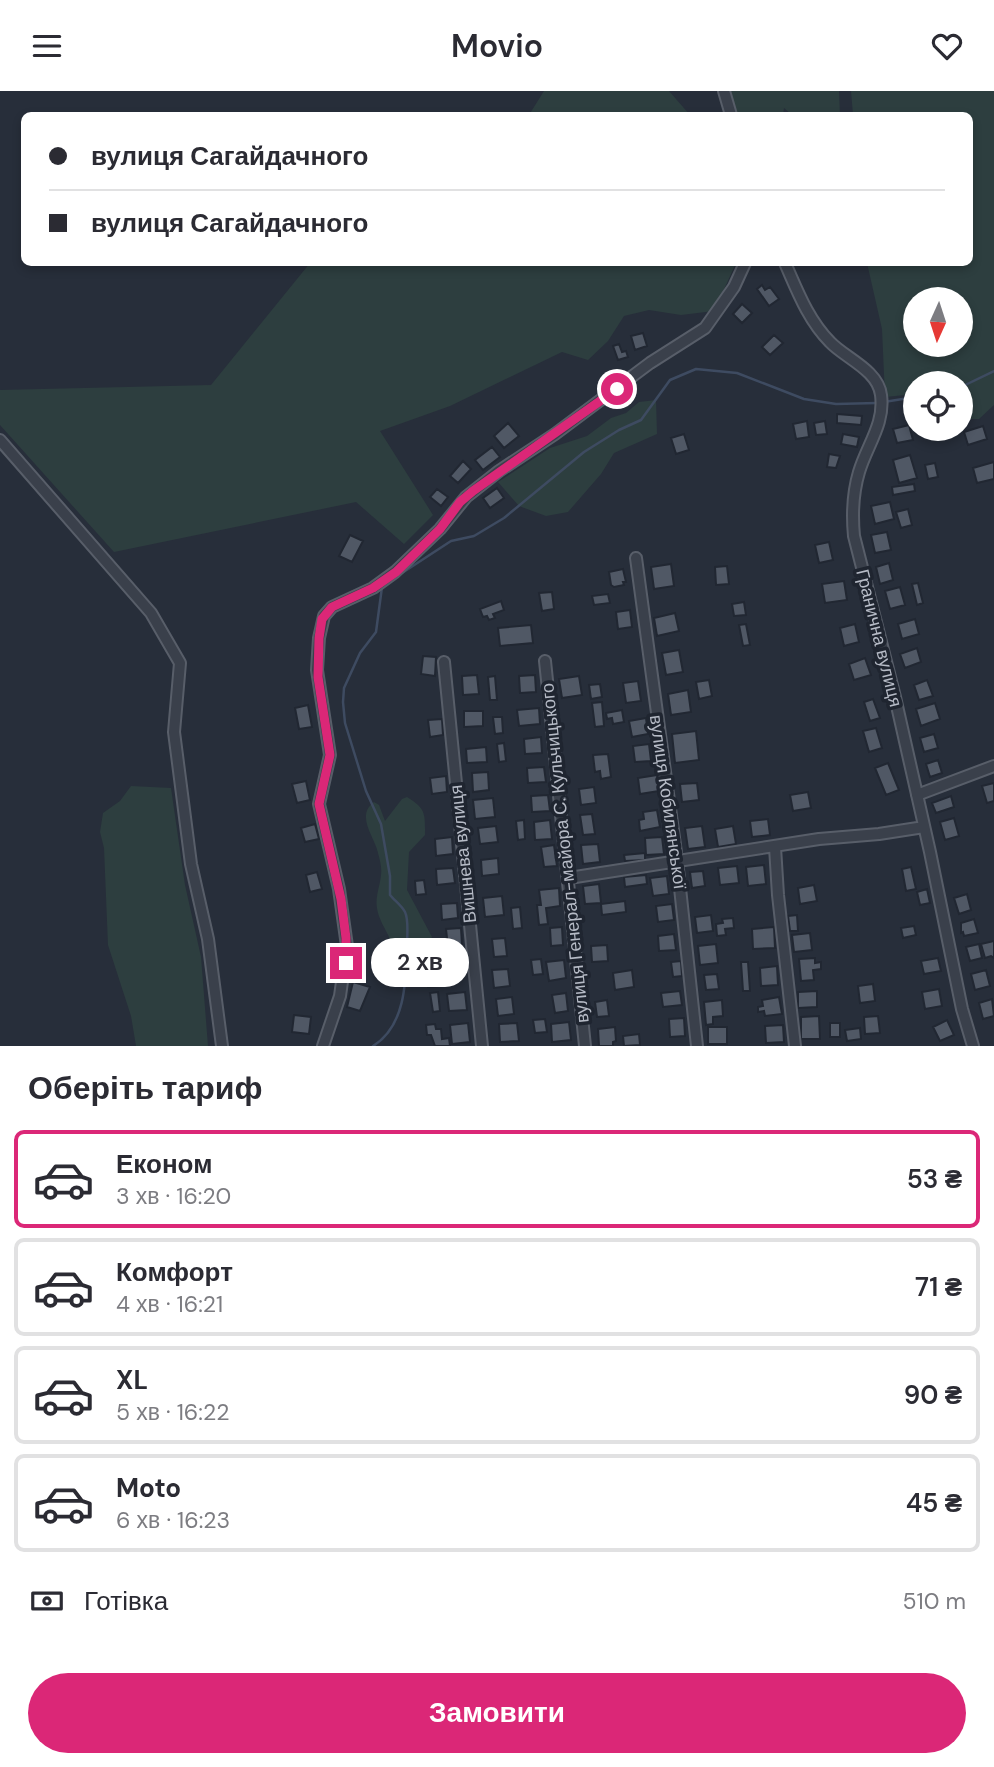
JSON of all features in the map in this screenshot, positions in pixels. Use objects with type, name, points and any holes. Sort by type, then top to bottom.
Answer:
[{"type":"street","points":[[724,91],[730,112]]},
{"type":"street","points":[[323,1046],[340,996],[347,954],[340,889],[319,804],[330,755],[317,670],[319,638],[324,616],[332,607],[373,588],[396,572],[440,529],[466,497],[499,471],[555,434],[650,363],[702,331],[734,287],[744,266]]},
{"type":"street","name":"Гранична вулиця","points":[[786,266],[805,306],[822,333],[867,372],[880,389],[878,425],[858,477],[854,528],[859,559],[917,795],[972,1046]]},
{"type":"street","points":[[0,440],[151,613],[180,663],[174,732],[191,864],[208,939],[222,1046]]},
{"type":"street","name":"вулиця Кобилянської","points":[[636,558],[677,860],[697,1046]]},
{"type":"street","name":"вулиця Генерал-майора С. Кульчицького","points":[[545,661],[585,1046]]},
{"type":"street","name":"Вишнева вулиця","points":[[444,662],[482,1046]]},
{"type":"street","points":[[917,795],[994,766]]},
{"type":"street","points":[[569,878],[819,839],[924,827]]},
{"type":"street","points":[[775,846],[795,1046]]},
{"type":"shaded area","points":[[544,91],[669,91],[687,112],[531,112]]},
{"type":"shaded area","points":[[728,91],[839,91],[840,112],[789,112],[784,108],[783,112],[734,112]]},
{"type":"shaded area","points":[[851,91],[994,91],[994,405],[979,419],[973,419],[973,371],[903,371],[903,395],[885,397],[882,329],[868,266],[973,266],[973,112],[853,112]]},
{"type":"shaded area","points":[[308,266],[735,266],[714,311],[681,315],[649,310],[624,316],[608,341],[588,360],[562,352],[450,406],[380,431],[433,515],[404,544],[356,502],[114,552],[0,425],[0,390],[211,385]]},
{"type":"shaded area","points":[[656,400],[657,434],[614,453],[601,474],[568,512],[546,516],[519,506],[498,482],[550,448],[587,436],[639,402]]},
{"type":"shaded area","points":[[131,786],[171,788],[185,885],[201,957],[208,1046],[136,1046],[131,1016],[108,945],[104,848],[100,832],[103,813],[120,801]]},
{"type":"shaded area","points":[[407,797],[421,808],[425,835],[409,852],[407,890],[432,937],[411,967],[382,963],[376,957],[378,951],[390,939],[378,912],[381,867],[366,820],[366,814],[374,802],[379,805],[385,821],[402,799]]},
{"type":"building","points":[[762,285],[765,290],[770,287],[779,299],[769,306],[757,289]]},
{"type":"building","points":[[742,304],[752,313],[742,323],[733,314]]},
{"type":"building","points":[[643,333],[647,346],[635,350],[631,336]]},
{"type":"building","points":[[774,335],[783,343],[770,355],[762,347]]},
{"type":"building","points":[[619,344],[628,357],[618,360],[613,346]]},
{"type":"building","points":[[837,414],[862,416],[861,425],[837,423]]},
{"type":"building","points":[[807,421],[809,437],[796,439],[793,424]]},
{"type":"building","points":[[825,421],[827,434],[816,435],[814,423]]},
{"type":"building","points":[[508,423],[519,436],[504,448],[494,436]]},
{"type":"building","points":[[903,426],[903,441],[908,441],[897,443],[893,429]]},
{"type":"building","points":[[983,426],[987,439],[968,445],[967,441],[973,441],[973,429]]},
{"type":"building","points":[[684,434],[689,450],[676,454],[671,438]]},
{"type":"building","points":[[843,434],[859,437],[857,447],[841,444]]},
{"type":"building","points":[[492,447],[500,457],[483,470],[475,460]]},
{"type":"building","points":[[829,454],[840,456],[836,468],[827,467]]},
{"type":"building","points":[[910,455],[917,478],[899,483],[893,460]]},
{"type":"building","points":[[463,461],[471,469],[458,483],[450,476]]},
{"type":"building","points":[[994,462],[994,479],[977,483],[973,468]]},
{"type":"building","points":[[935,463],[938,477],[928,479],[925,465]]},
{"type":"building","points":[[914,484],[915,491],[893,495],[892,487]]},
{"type":"building","points":[[497,488],[504,498],[490,508],[483,498]]},
{"type":"building","points":[[437,489],[448,497],[441,506],[430,497]]},
{"type":"building","points":[[890,502],[894,519],[875,524],[871,506]]},
{"type":"building","points":[[908,509],[912,525],[901,528],[896,512]]},
{"type":"building","points":[[887,532],[891,550],[875,553],[871,535]]},
{"type":"building","points":[[350,535],[363,541],[352,562],[339,556]]},
{"type":"building","points":[[829,542],[833,560],[819,563],[815,545]]},
{"type":"building","points":[[889,563],[893,580],[880,584],[876,567]]},
{"type":"building","points":[[671,564],[674,586],[654,589],[651,567]]},
{"type":"building","points":[[727,566],[729,584],[716,585],[715,567]]},
{"type":"building","points":[[623,569],[626,582],[614,587],[611,585],[609,572]]},
{"type":"building","points":[[844,581],[847,600],[825,603],[822,584]]},
{"type":"building","points":[[918,583],[923,603],[917,605],[912,584]]},
{"type":"building","points":[[900,587],[905,605],[890,609],[885,591]]},
{"type":"building","points":[[552,592],[554,609],[542,611],[539,593]]},
{"type":"building","points":[[608,594],[610,603],[594,605],[592,596]]},
{"type":"building","points":[[501,601],[504,610],[493,614],[495,618],[489,620],[487,616],[483,617],[480,609]]},
{"type":"building","points":[[744,602],[746,615],[734,616],[732,604]]},
{"type":"building","points":[[630,610],[632,627],[618,629],[616,612]]},
{"type":"building","points":[[675,613],[679,631],[657,636],[654,618]]},
{"type":"building","points":[[915,619],[919,634],[902,639],[898,624]]},
{"type":"building","points":[[746,624],[750,645],[743,646],[739,625]]},
{"type":"building","points":[[855,624],[859,642],[844,646],[840,628]]},
{"type":"building","points":[[531,625],[533,643],[500,646],[498,628]]},
{"type":"building","points":[[917,648],[921,662],[905,668],[900,654]]},
{"type":"building","points":[[679,650],[683,672],[666,675],[662,653]]},
{"type":"building","points":[[423,656],[436,657],[435,676],[421,674]]},
{"type":"building","points":[[865,658],[871,675],[854,680],[849,664]]},
{"type":"building","points":[[477,675],[479,694],[463,695],[462,676]]},
{"type":"building","points":[[535,675],[536,692],[520,693],[519,676]]},
{"type":"building","points":[[495,676],[497,700],[490,700],[488,677]]},
{"type":"building","points":[[579,676],[582,695],[562,698],[559,679]]},
{"type":"building","points":[[709,680],[712,696],[699,699],[696,682]]},
{"type":"building","points":[[927,680],[933,696],[919,700],[914,685]]},
{"type":"building","points":[[638,681],[641,701],[626,703],[623,683]]},
{"type":"building","points":[[600,684],[602,697],[591,699],[589,685]]},
{"type":"building","points":[[688,690],[691,712],[671,715],[668,694]]},
{"type":"building","points":[[873,699],[880,718],[870,721],[864,702]]},
{"type":"building","points":[[602,702],[604,726],[595,727],[592,703]]},
{"type":"building","points":[[935,703],[940,719],[921,726],[916,709]]},
{"type":"building","points":[[308,705],[312,727],[299,729],[295,708]]},
{"type":"building","points":[[539,708],[540,724],[519,726],[517,710]]},
{"type":"building","points":[[622,710],[624,722],[613,724],[612,718],[607,719],[606,713]]},
{"type":"building","points":[[464,711],[483,711],[483,726],[464,727]]},
{"type":"building","points":[[493,717],[502,717],[503,733],[495,734]]},
{"type":"building","points":[[646,718],[648,734],[632,737],[629,721]]},
{"type":"building","points":[[442,719],[443,735],[430,737],[428,720]]},
{"type":"building","points":[[876,728],[882,748],[869,752],[863,731]]},
{"type":"building","points":[[696,731],[699,760],[675,763],[672,734]]},
{"type":"building","points":[[934,734],[938,748],[924,752],[920,738]]},
{"type":"building","points":[[541,737],[542,753],[525,754],[524,739]]},
{"type":"building","points":[[504,743],[506,761],[499,762],[497,744]]},
{"type":"building","points":[[649,744],[651,761],[635,762],[633,746]]},
{"type":"building","points":[[486,747],[487,762],[467,763],[466,749]]},
{"type":"building","points":[[608,754],[611,777],[601,779],[600,771],[595,772],[593,755]]},
{"type":"building","points":[[938,760],[942,773],[930,777],[926,764]]},
{"type":"building","points":[[888,763],[899,790],[886,795],[875,768]]},
{"type":"building","points":[[544,767],[546,782],[528,783],[527,768]]},
{"type":"building","points":[[488,772],[489,790],[473,792],[472,773]]},
{"type":"building","points":[[657,775],[659,791],[640,794],[638,778]]},
{"type":"building","points":[[446,776],[447,792],[432,794],[430,778]]},
{"type":"building","points":[[306,781],[310,800],[297,803],[292,784]]},
{"type":"building","points":[[697,783],[699,800],[682,802],[680,784]]},
{"type":"building","points":[[994,783],[994,801],[987,803],[982,786]]},
{"type":"building","points":[[594,787],[596,803],[581,805],[579,789]]},
{"type":"building","points":[[808,792],[811,808],[793,811],[790,795]]},
{"type":"building","points":[[548,795],[550,811],[532,812],[531,796]]},
{"type":"building","points":[[951,796],[954,807],[936,813],[932,803]]},
{"type":"building","points":[[493,798],[495,817],[475,819],[473,800]]},
{"type":"building","points":[[657,810],[660,827],[640,831],[639,820],[644,819],[643,812]]},
{"type":"building","points":[[592,814],[595,834],[583,835],[580,815]]},
{"type":"building","points":[[954,818],[959,836],[945,840],[940,822]]},
{"type":"building","points":[[768,819],[770,835],[752,837],[750,821]]},
{"type":"building","points":[[524,820],[525,839],[518,840],[516,821]]},
{"type":"building","points":[[550,820],[552,839],[535,840],[534,822]]},
{"type":"building","points":[[315,824],[319,839],[305,842],[301,828]]},
{"type":"building","points":[[496,826],[498,842],[480,844],[478,828]]},
{"type":"building","points":[[702,826],[705,847],[688,849],[685,828]]},
{"type":"building","points":[[733,826],[736,844],[718,847],[715,829]]},
{"type":"building","points":[[452,837],[453,854],[436,856],[435,839]]},
{"type":"building","points":[[662,837],[664,854],[646,855],[645,838]]},
{"type":"building","points":[[598,844],[600,862],[583,864],[581,845]]},
{"type":"building","points":[[554,845],[557,866],[544,867],[541,847]]},
{"type":"building","points":[[645,853],[645,860],[625,861],[624,855]]},
{"type":"building","points":[[498,858],[499,874],[482,876],[481,860]]},
{"type":"building","points":[[764,865],[766,884],[748,886],[746,867]]},
{"type":"building","points":[[737,866],[739,883],[720,885],[718,868]]},
{"type":"building","points":[[911,867],[916,889],[906,891],[902,869]]},
{"type":"building","points":[[453,868],[455,883],[437,885],[436,869]]},
{"type":"building","points":[[703,871],[705,886],[692,888],[690,872]]},
{"type":"building","points":[[317,872],[322,889],[310,892],[306,875]]},
{"type":"building","points":[[646,875],[647,884],[625,887],[624,877]]},
{"type":"building","points":[[667,876],[669,894],[653,896],[650,878]]},
{"type":"building","points":[[424,880],[426,894],[416,895],[415,881]]},
{"type":"building","points":[[599,884],[601,903],[585,904],[583,886]]},
{"type":"building","points":[[814,885],[817,901],[800,904],[798,888]]},
{"type":"building","points":[[559,888],[560,906],[546,908],[548,924],[539,925],[539,890]]},
{"type":"building","points":[[927,889],[930,903],[920,905],[917,892]]},
{"type":"building","points":[[967,894],[971,910],[959,914],[954,898]]},
{"type":"building","points":[[502,896],[504,915],[485,917],[483,898]]},
{"type":"building","points":[[625,901],[626,912],[602,915],[601,904]]},
{"type":"building","points":[[457,903],[458,918],[442,920],[441,904]]},
{"type":"building","points":[[672,904],[674,920],[658,922],[656,906]]},
{"type":"building","points":[[520,907],[522,928],[513,929],[511,908]]},
{"type":"building","points":[[711,915],[713,931],[697,933],[695,917]]},
{"type":"building","points":[[797,915],[798,931],[790,931],[788,916]]},
{"type":"building","points":[[733,918],[734,928],[725,929],[726,935],[717,936],[716,924],[723,923],[722,919]]},
{"type":"building","points":[[974,919],[978,933],[964,936],[963,932],[961,933],[961,923]]},
{"type":"building","points":[[914,926],[916,935],[903,938],[901,928]]},
{"type":"building","points":[[562,927],[563,945],[551,946],[550,928]]},
{"type":"building","points":[[774,927],[775,948],[753,949],[752,929]]},
{"type":"building","points":[[461,928],[462,945],[448,947],[446,929]]},
{"type":"building","points":[[810,933],[812,950],[794,952],[792,935]]},
{"type":"building","points":[[674,934],[676,950],[659,951],[658,936]]},
{"type":"building","points":[[505,938],[507,956],[494,957],[492,939]]},
{"type":"building","points":[[994,941],[994,958],[985,958],[981,944]]},
{"type":"building","points":[[716,944],[718,963],[700,965],[698,946]]},
{"type":"building","points":[[979,944],[982,958],[970,961],[966,947]]},
{"type":"building","points":[[607,945],[608,961],[592,962],[591,946]]},
{"type":"building","points":[[815,958],[815,963],[821,962],[821,969],[813,970],[814,980],[801,981],[799,959]]},
{"type":"building","points":[[938,958],[941,971],[924,974],[921,961]]},
{"type":"building","points":[[462,959],[463,978],[446,979],[444,961]]},
{"type":"building","points":[[541,959],[543,974],[533,975],[531,960]]},
{"type":"building","points":[[564,960],[566,978],[549,981],[546,962]]},
{"type":"building","points":[[681,961],[682,976],[673,977],[671,962]]},
{"type":"building","points":[[741,962],[748,962],[750,991],[743,991]]},
{"type":"building","points":[[777,966],[778,985],[761,986],[760,968]]},
{"type":"building","points":[[434,967],[438,986],[428,987],[426,968]]},
{"type":"building","points":[[508,969],[510,986],[494,988],[492,970]]},
{"type":"building","points":[[632,970],[634,987],[615,990],[613,973]]},
{"type":"building","points":[[986,970],[990,986],[975,990],[971,974]]},
{"type":"building","points":[[717,974],[719,989],[706,990],[704,975]]},
{"type":"building","points":[[353,982],[370,987],[360,1011],[347,1007]]},
{"type":"building","points":[[873,984],[875,1001],[860,1003],[858,986]]},
{"type":"building","points":[[939,989],[942,1006],[925,1009],[922,992]]},
{"type":"building","points":[[680,991],[682,1005],[663,1007],[661,993]]},
{"type":"building","points":[[817,991],[817,1007],[798,1008],[798,992]]},
{"type":"building","points":[[438,992],[440,1011],[433,1012],[430,993]]},
{"type":"building","points":[[465,992],[467,1010],[449,1011],[447,994]]},
{"type":"building","points":[[566,993],[568,1011],[555,1013],[552,995]]},
{"type":"building","points":[[512,997],[514,1014],[498,1016],[496,999]]},
{"type":"building","points":[[779,997],[782,1014],[765,1016],[764,1011],[758,1012],[758,1007],[763,1006],[762,1000]]},
{"type":"building","points":[[992,999],[994,1016],[983,1019],[979,1003]]},
{"type":"building","points":[[607,1000],[609,1016],[597,1017],[595,1002]]},
{"type":"building","points":[[722,1000],[723,1016],[713,1017],[713,1024],[706,1025],[704,1002]]},
{"type":"building","points":[[294,1015],[311,1017],[309,1034],[292,1032]]},
{"type":"building","points":[[819,1016],[820,1039],[801,1039],[801,1017]]},
{"type":"building","points":[[878,1016],[880,1033],[865,1034],[864,1017]]},
{"type":"building","points":[[684,1018],[685,1036],[670,1037],[669,1019]]},
{"type":"building","points":[[545,1019],[547,1032],[535,1033],[533,1020]]},
{"type":"building","points":[[947,1020],[954,1035],[940,1041],[933,1027]]},
{"type":"building","points":[[569,1022],[571,1040],[552,1042],[551,1024]]},
{"type":"building","points":[[468,1023],[470,1042],[452,1044],[450,1025]]},
{"type":"building","points":[[517,1023],[519,1041],[500,1042],[499,1024]]},
{"type":"building","points":[[830,1023],[840,1023],[840,1037],[830,1037]]},
{"type":"building","points":[[435,1024],[436,1029],[441,1029],[442,1039],[449,1038],[450,1046],[435,1046],[431,1035],[427,1035],[426,1025]]},
{"type":"building","points":[[783,1025],[784,1042],[766,1043],[765,1026]]},
{"type":"building","points":[[615,1027],[616,1041],[613,1046],[599,1046],[598,1029]]},
{"type":"building","points":[[708,1027],[727,1027],[727,1044],[708,1044]]},
{"type":"building","points":[[860,1028],[861,1039],[847,1041],[845,1030]]},
{"type":"building","points":[[639,1034],[640,1045],[624,1046],[623,1036]]},
{"type":"waterway","points":[[399,575],[451,541],[474,536],[504,518],[584,452],[641,420],[670,380],[696,369],[737,373],[804,399],[836,404],[877,403]]},
{"type":"waterway","points":[[973,381],[994,371]]},
{"type":"waterway","points":[[884,402],[903,399]]},
{"type":"waterway","points":[[373,1046],[392,1027],[402,1001],[406,973],[407,924],[404,910],[390,895],[390,876],[381,824],[366,791],[345,723],[343,702],[344,688],[360,653],[376,632],[382,587]]},
{"type":"route","points":[[346,963],[347,946],[341,899],[319,804],[330,755],[317,670],[320,629],[324,616],[332,607],[386,580],[440,529],[460,502],[473,491],[617,389]]}]
